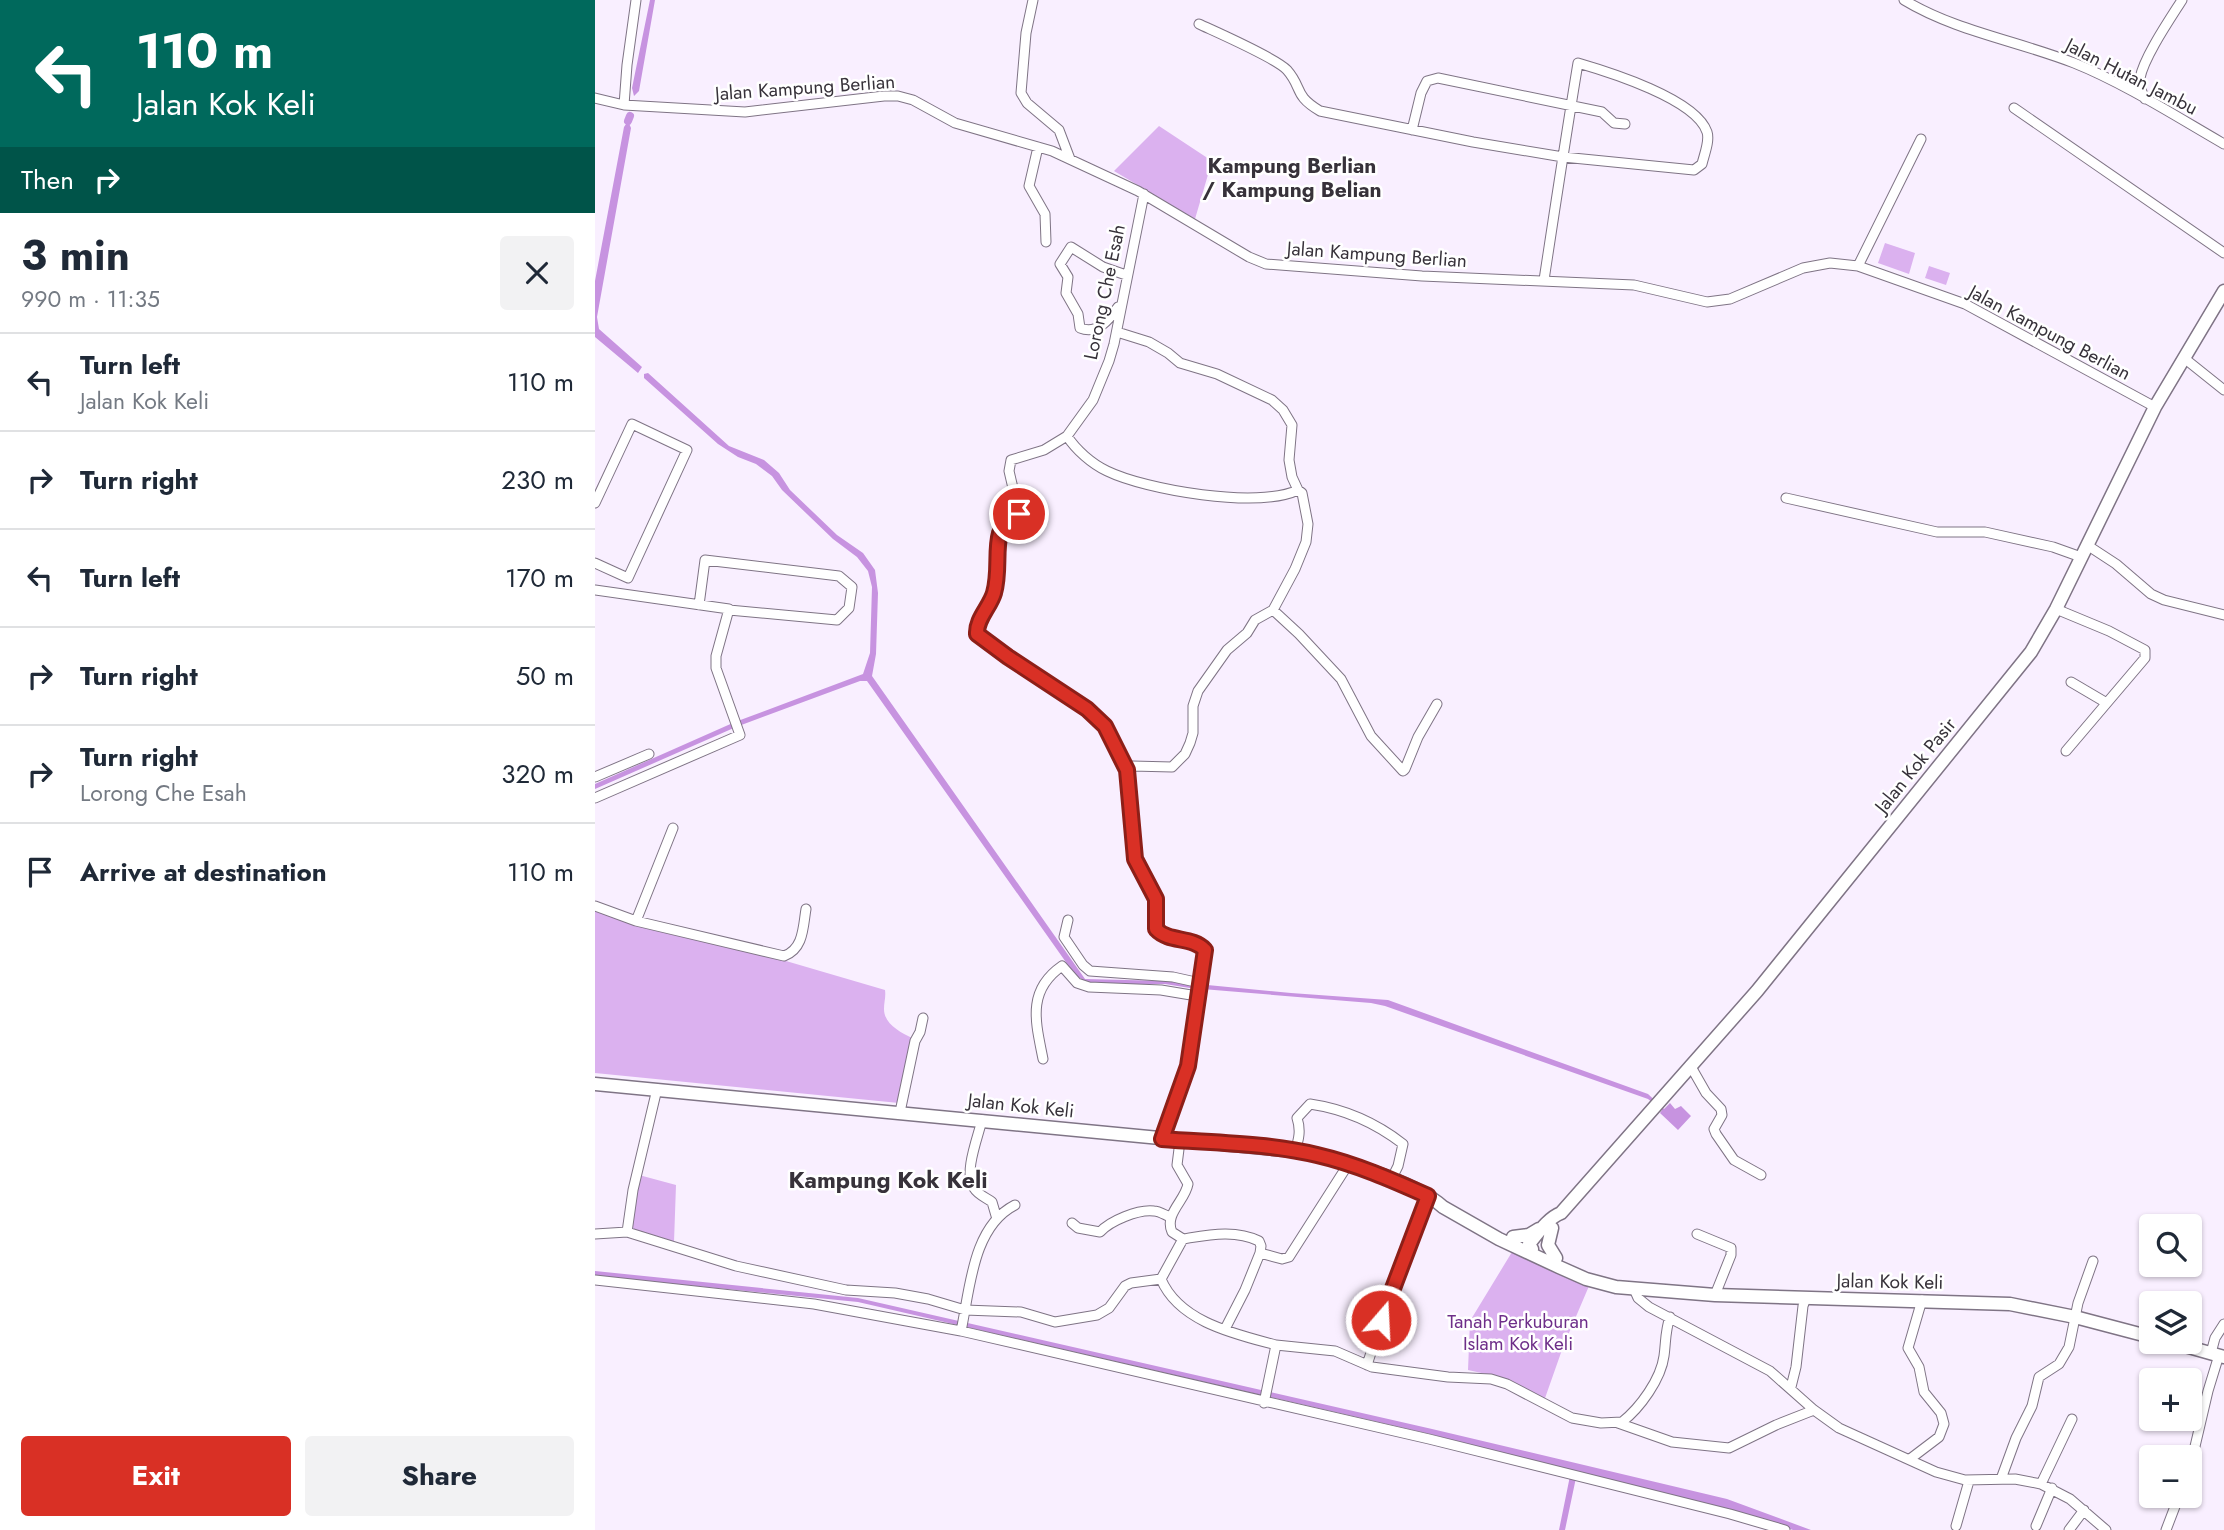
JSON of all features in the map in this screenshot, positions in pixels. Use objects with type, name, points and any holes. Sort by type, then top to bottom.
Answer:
[{"type":"street","points":[[624,105],[636,0]]},
{"type":"street","points":[[1033,0],[1026,33],[1021,93],[1027,103],[1063,135],[1069,159]]},
{"type":"street","name":"Jalan Hutan Jambu","points":[[1904,0],[1951,22],[2078,64],[2224,144]]},
{"type":"street","points":[[2146,101],[2140,88],[2140,78],[2149,56],[2182,0]]},
{"type":"street","points":[[1199,24],[1285,68],[1306,103],[1320,111],[1412,130],[1563,157],[1694,170],[1702,164],[1708,138],[1705,127],[1679,104],[1652,89],[1578,63],[1571,105],[1563,157],[1543,280]]},
{"type":"street","points":[[1412,130],[1421,93],[1427,81],[1438,78],[1605,113],[1614,122],[1625,124]]},
{"type":"street","name":"Jalan Kampung Berlian","points":[[595,98],[624,105],[745,112],[898,96],[913,100],[954,123],[1038,147],[1069,159],[1144,194],[1249,257],[1266,264],[1422,276],[1634,285],[1707,302],[1730,299],[1803,268],[1831,262],[1858,266],[1965,304],[2155,407]]},
{"type":"street","points":[[2014,108],[2224,253]]},
{"type":"street","points":[[1858,266],[1921,139]]},
{"type":"street","points":[[1038,147],[1029,186],[1045,214],[1046,242]]},
{"type":"street","name":"Lorong Che Esah","points":[[1127,770],[1105,726],[1097,717],[979,637],[976,629],[993,596],[999,573],[1000,533],[1014,522],[1019,514],[1009,471],[1010,463],[1014,458],[1044,450],[1067,436],[1093,400],[1109,361],[1117,332],[1126,275],[1144,194]]},
{"type":"street","points":[[1121,303],[1104,324],[1092,330],[1083,330],[1079,325],[1078,314],[1066,293],[1068,277],[1060,264],[1071,247],[1103,267],[1126,275]]},
{"type":"street","name":"Jalan Kok Pasir","points":[[1533,1247],[1556,1214],[1561,1213],[1757,991],[2031,652],[2056,609],[2155,407],[2224,291]]},
{"type":"street","points":[[1117,332],[1149,342],[1180,363],[1217,374],[1272,400],[1283,410],[1292,425],[1289,460],[1292,477],[1302,493],[1308,524],[1305,542],[1295,569],[1273,610],[1255,620],[1247,634],[1227,650],[1198,691],[1194,701],[1193,733],[1177,763],[1167,768],[1132,766],[1127,770],[1135,859],[1156,899],[1156,929],[1164,936],[1202,947],[1205,955],[1187,1073],[1162,1139]]},
{"type":"street","points":[[2184,358],[2224,390]]},
{"type":"street","points":[[595,503],[632,424],[687,450],[628,579],[595,563]]},
{"type":"street","points":[[1067,436],[1075,448],[1105,470],[1137,484],[1219,496],[1274,497],[1298,489]]},
{"type":"street","points":[[1786,498],[1937,533],[1985,533],[2084,551],[2116,564],[2151,594],[2164,600],[2224,615]]},
{"type":"street","points":[[595,590],[729,610],[837,620],[849,608],[852,587],[839,576],[705,561],[699,605]]},
{"type":"street","points":[[2056,609],[2109,631],[2145,650],[2145,657],[2139,666],[2105,702],[2066,751]]},
{"type":"street","points":[[595,798],[740,736],[716,668],[716,656],[729,610]]},
{"type":"street","points":[[1273,610],[1341,680],[1371,736],[1403,771],[1437,704]]},
{"type":"street","points":[[2071,681],[2105,702]]},
{"type":"street","points":[[595,776],[649,754]]},
{"type":"street","points":[[636,920],[673,828]]},
{"type":"street","points":[[595,906],[636,920],[784,956],[791,953],[800,941],[806,909]]},
{"type":"street","points":[[1068,920],[1064,937],[1090,971],[1173,977],[1200,983]]},
{"type":"street","points":[[1043,1059],[1034,1015],[1036,1004],[1049,977],[1062,966],[1077,983],[1089,987],[1161,990],[1197,996]]},
{"type":"street","points":[[900,1112],[915,1041],[923,1018]]},
{"type":"street","points":[[1690,1065],[1706,1093],[1720,1109],[1722,1115],[1714,1129],[1716,1134],[1734,1160],[1761,1175]]},
{"type":"street","name":"Jalan Kok Keli","points":[[595,1084],[1295,1151],[1349,1163],[1445,1201],[1533,1247],[1557,1263]]},
{"type":"street","points":[[627,1232],[633,1190],[657,1089]]},
{"type":"street","points":[[1295,1151],[1300,1127],[1297,1118],[1310,1104],[1327,1107],[1360,1119],[1403,1144],[1398,1166],[1391,1180]]},
{"type":"street","points":[[982,1120],[970,1179],[976,1191],[992,1202],[997,1219]]},
{"type":"street","points":[[1180,1141],[1177,1166],[1188,1184],[1187,1191],[1170,1217],[1171,1230],[1183,1239],[1217,1234],[1244,1236],[1259,1241],[1261,1246],[1225,1329]]},
{"type":"street","points":[[1260,1253],[1282,1259],[1289,1258],[1349,1163]]},
{"type":"street","points":[[1367,1365],[1389,1297],[1432,1198]]},
{"type":"street","name":"Jalan Kok Keli","points":[[1432,1198],[1443,1208],[1499,1239],[1557,1263],[1618,1281],[1629,1288],[1715,1296],[2010,1304],[2139,1334]]},
{"type":"street","points":[[961,1330],[977,1257],[997,1219],[1015,1205]]},
{"type":"street","points":[[1072,1223],[1078,1228],[1100,1232],[1109,1224],[1145,1212],[1155,1211],[1170,1217]]},
{"type":"street","points":[[1513,1237],[1529,1235],[1548,1227],[1548,1245],[1557,1263]]},
{"type":"street","points":[[595,1234],[627,1232],[736,1266],[846,1290],[895,1293],[928,1299],[965,1314],[1021,1312],[1055,1322],[1085,1318],[1109,1308],[1119,1292],[1131,1283],[1161,1279]]},
{"type":"street","points":[[1697,1234],[1731,1248],[1731,1255],[1715,1296]]},
{"type":"street","points":[[1161,1279],[1183,1239]]},
{"type":"street","points":[[1499,1239],[1533,1247]]},
{"type":"street","points":[[2001,1479],[2016,1438],[2032,1406],[2039,1377],[2065,1357],[2078,1303],[2093,1261]]},
{"type":"street","points":[[1161,1279],[1168,1293],[1181,1307],[1225,1329],[1276,1345],[1335,1351],[1367,1365],[1448,1377],[1491,1379],[1507,1384],[1572,1418],[1601,1423],[1622,1422],[1629,1417],[1656,1378],[1664,1359],[1665,1331],[1669,1317]]},
{"type":"street","points":[[595,1280],[814,1304],[961,1330],[1429,1439],[1785,1530]]},
{"type":"street","points":[[1629,1288],[1641,1301],[1750,1359],[1791,1387],[1814,1410],[1839,1428],[1936,1472],[1969,1481],[2022,1480],[2052,1488],[2070,1499],[2106,1530]]},
{"type":"street","points":[[1791,1387],[1806,1298]]},
{"type":"street","points":[[1910,1459],[1939,1437],[1944,1424],[1941,1413],[1924,1392],[1919,1367],[1908,1348],[1922,1300]]},
{"type":"street","points":[[2195,1445],[2218,1355],[2215,1338],[2224,1324]]},
{"type":"street","points":[[1265,1400],[1276,1345]]},
{"type":"street","points":[[1615,1422],[1661,1440],[1729,1448],[1814,1410]]},
{"type":"street","points":[[2041,1484],[2072,1419]]},
{"type":"street","points":[[1956,1526],[1969,1481]]},
{"type":"street","points":[[2036,1527],[2052,1488]]},
{"type":"street","points":[[2166,1530],[2174,1508]]},
{"type":"street","points":[[2069,1530],[2084,1510]]},
{"type":"green space","points":[[1159,126],[1212,161],[1195,219],[1114,171]]},
{"type":"green space","points":[[1885,243],[1915,253],[1909,274],[1878,263]]},
{"type":"green space","points":[[1929,266],[1950,273],[1946,285],[1925,278]]},
{"type":"green space","points":[[595,911],[657,931],[786,961],[885,990],[884,1009],[887,1019],[893,1027],[912,1038],[899,1103],[595,1073]]},
{"type":"green space","points":[[639,1175],[676,1185],[674,1242],[634,1230],[631,1224]]},
{"type":"green space","name":"Tanah Perkuburan Islam Kok Keli","points":[[1512,1252],[1589,1286],[1544,1401],[1504,1378],[1468,1370],[1470,1321]]},
{"type":"shaded area","points":[[650,0],[655,0],[639,91],[634,96],[632,88]]},
{"type":"shaded area","points":[[628,121],[631,128],[597,317],[599,329],[642,367],[638,373],[595,337],[595,281],[624,127]]},
{"type":"shaded area","points":[[648,373],[729,446],[764,460],[779,473],[790,490],[837,535],[863,553],[875,570],[878,593],[876,654],[872,676],[1085,979],[1166,981],[1388,1000],[1648,1094],[1664,1109],[1670,1103],[1675,1109],[1681,1106],[1691,1116],[1678,1130],[1660,1113],[1662,1110],[1648,1099],[1385,1006],[1165,984],[1090,984],[1075,975],[867,681],[860,681],[736,727],[595,789],[595,784],[735,722],[863,674],[870,653],[872,587],[868,571],[857,557],[833,539],[782,490],[772,476],[756,464],[738,457],[718,444],[644,378],[644,374]]},
{"type":"shaded area","points":[[595,1271],[858,1298],[1727,1499],[1811,1530],[1793,1530],[1730,1509],[1577,1473],[1565,1530],[1559,1530],[1571,1471],[1430,1434],[858,1302],[595,1276]]},
{"type":"waterway","points":[[628,121],[630,116]]},
{"type":"district","name":"Kampung Berlian / Kampung Belian","points":[[1292,178]]},
{"type":"district","name":"Kampung Kok Keli","points":[[888,1180]]},
{"type":"route","points":[[1019,514],[1014,522],[1000,533],[999,573],[993,596],[976,629],[977,634],[1087,709],[1105,726],[1127,770],[1135,859],[1156,899],[1156,929],[1164,936],[1198,944],[1205,950],[1187,1073],[1162,1139],[1316,1155],[1349,1163],[1428,1196],[1381,1320]]}]
